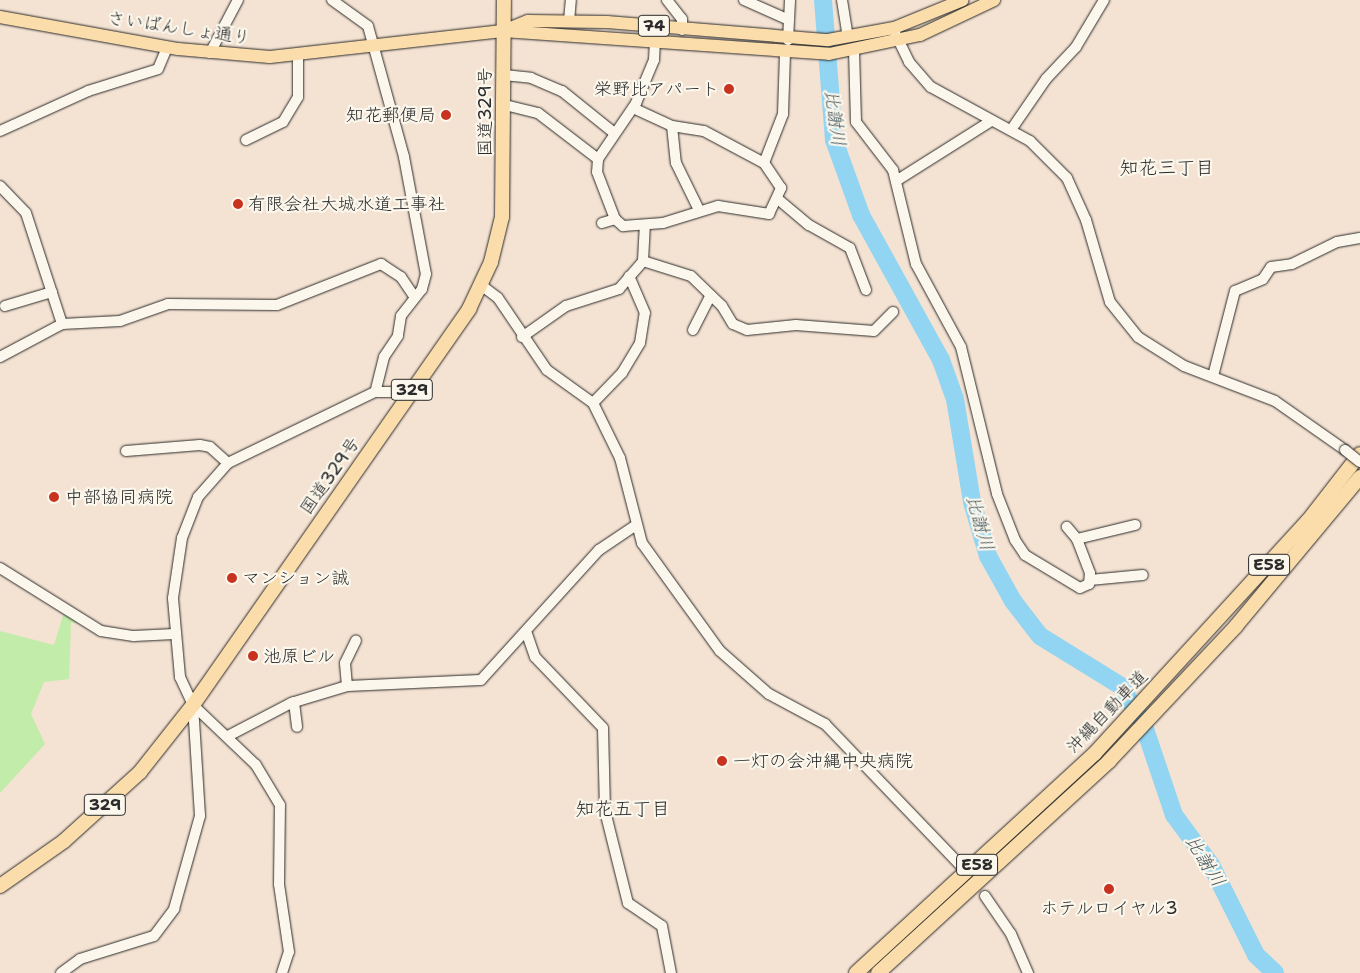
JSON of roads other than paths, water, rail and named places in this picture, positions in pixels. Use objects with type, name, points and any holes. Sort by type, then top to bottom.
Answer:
[{"type":"highway","name":"国道329号","points":[[0,886],[64,841],[127,784],[193,705],[410,392],[455,333],[481,285],[502,217],[505,104],[504,0]]},
{"type":"highway","name":"沖縄自動車道","points":[[856,973],[1095,753],[1307,522],[1360,454]]},
{"type":"highway","name":"沖縄自動車道","points":[[878,973],[1110,761],[1183,684],[1360,478]]},
{"type":"main road","name":"74","points":[[503,31],[528,21],[569,20],[788,40],[807,40],[846,37],[894,28],[963,0]]},
{"type":"main road","name":"74","points":[[503,31],[655,41],[786,54],[810,54],[850,51],[899,41],[994,0]]},
{"type":"main road","name":"さいばんしょ通り","points":[[0,17],[167,48],[210,53],[298,56],[503,31]]},
{"type":"street","points":[[210,53],[238,0]]},
{"type":"street","points":[[332,0],[368,26],[372,48],[404,157],[423,258],[425,282],[401,316],[398,336],[384,357],[375,392]]},
{"type":"street","points":[[569,20],[571,0]]},
{"type":"street","points":[[667,0],[682,19],[682,30]]},
{"type":"street","points":[[744,0],[789,20]]},
{"type":"street","points":[[842,0],[846,37]]},
{"type":"street","points":[[1011,130],[1046,79],[1076,47],[1104,0]]},
{"type":"street","points":[[788,40],[791,1]]},
{"type":"street","points":[[894,28],[899,41],[931,87],[1030,141],[1067,178],[1086,220],[1101,281],[1121,319],[1159,352],[1275,401],[1360,462]]},
{"type":"street","points":[[632,108],[672,126],[704,132],[764,163],[778,180],[779,200],[769,214],[732,207],[699,210],[645,226],[623,226],[615,219],[597,172],[598,158],[613,142],[613,132],[632,108],[654,60],[655,41]]},
{"type":"street","points":[[0,131],[88,91],[158,69],[167,48]]},
{"type":"street","points":[[850,51],[856,122],[867,142],[889,162],[896,180],[916,264],[961,347],[997,494],[1014,540],[1025,555],[1067,584],[1080,588],[1090,580],[1143,576]]},
{"type":"street","points":[[764,163],[783,114],[786,54]]},
{"type":"street","points":[[246,140],[283,122],[298,97],[298,56]]},
{"type":"street","points":[[504,75],[531,78],[562,91],[613,132]]},
{"type":"street","points":[[505,104],[538,113],[598,158]]},
{"type":"street","points":[[896,180],[991,121]]},
{"type":"street","points":[[672,126],[676,163],[699,210]]},
{"type":"street","points":[[0,186],[26,213],[62,324]]},
{"type":"street","points":[[779,200],[809,225],[850,248],[866,290]]},
{"type":"street","points":[[602,223],[615,219]]},
{"type":"street","points":[[522,337],[566,306],[619,289],[643,261],[645,226]]},
{"type":"street","points":[[1213,376],[1235,291],[1263,279],[1271,267],[1292,264],[1337,242],[1360,238]]},
{"type":"street","points":[[643,261],[680,271],[711,295],[733,324],[747,330],[796,325],[874,331],[894,312]]},
{"type":"street","points":[[0,358],[62,324],[120,321],[168,304],[277,306],[381,264],[396,272],[414,296]]},
{"type":"street","points":[[593,403],[622,373],[640,343],[645,313],[629,276]]},
{"type":"street","points":[[481,285],[498,298],[522,337],[548,370],[593,403],[620,458],[636,525],[655,565],[726,658],[769,694],[825,724],[964,869]]},
{"type":"street","points":[[5,306],[52,292]]},
{"type":"street","points":[[693,330],[711,295]]},
{"type":"street","points":[[61,973],[80,959],[154,936],[174,909],[200,816],[193,705],[180,677],[174,634],[173,598],[182,538],[198,497],[228,463],[375,392],[410,392]]},
{"type":"street","points":[[126,451],[200,445],[210,447],[228,463]]},
{"type":"street","points":[[228,736],[294,702],[347,686],[481,680],[527,634],[599,550],[636,525]]},
{"type":"street","points":[[1077,539],[1135,526]]},
{"type":"street","points":[[1067,527],[1077,539],[1090,580]]},
{"type":"street","points":[[0,568],[101,630],[128,636],[174,634]]},
{"type":"street","points":[[527,634],[535,657],[603,728],[605,811],[628,903],[662,926],[671,973]]},
{"type":"street","points":[[347,686],[345,663],[356,640]]},
{"type":"street","points":[[294,702],[297,727]]},
{"type":"street","points":[[193,705],[228,736],[261,772],[280,805],[279,884],[289,952],[282,973]]},
{"type":"street","points":[[985,896],[1011,934],[1028,973]]},
{"type":"waterway","name":"比謝川","points":[[823,0],[834,140],[861,215],[941,360],[955,399],[972,502],[988,556],[1013,601],[1040,636],[1121,686],[1143,723],[1174,815],[1211,865],[1256,955],[1275,973]]},
{"type":"place","name":"栄野比アパート","points":[[729,89]]},
{"type":"place","name":"知花郵便局","points":[[446,115]]},
{"type":"place","name":"有限会社大城水道工事社","points":[[238,204]]},
{"type":"place","name":"中部協同病院","points":[[54,497]]},
{"type":"place","name":"マンション誠","points":[[232,578]]},
{"type":"place","name":"池原ビル","points":[[253,656]]},
{"type":"place","name":"一灯の会沖縄中央病院","points":[[722,761]]},
{"type":"place","name":"ホテルロイヤル3","points":[[1109,889]]},
{"type":"district","name":"知花三丁目","points":[[1167,168]]},
{"type":"district","name":"知花五丁目","points":[[623,809]]}]
